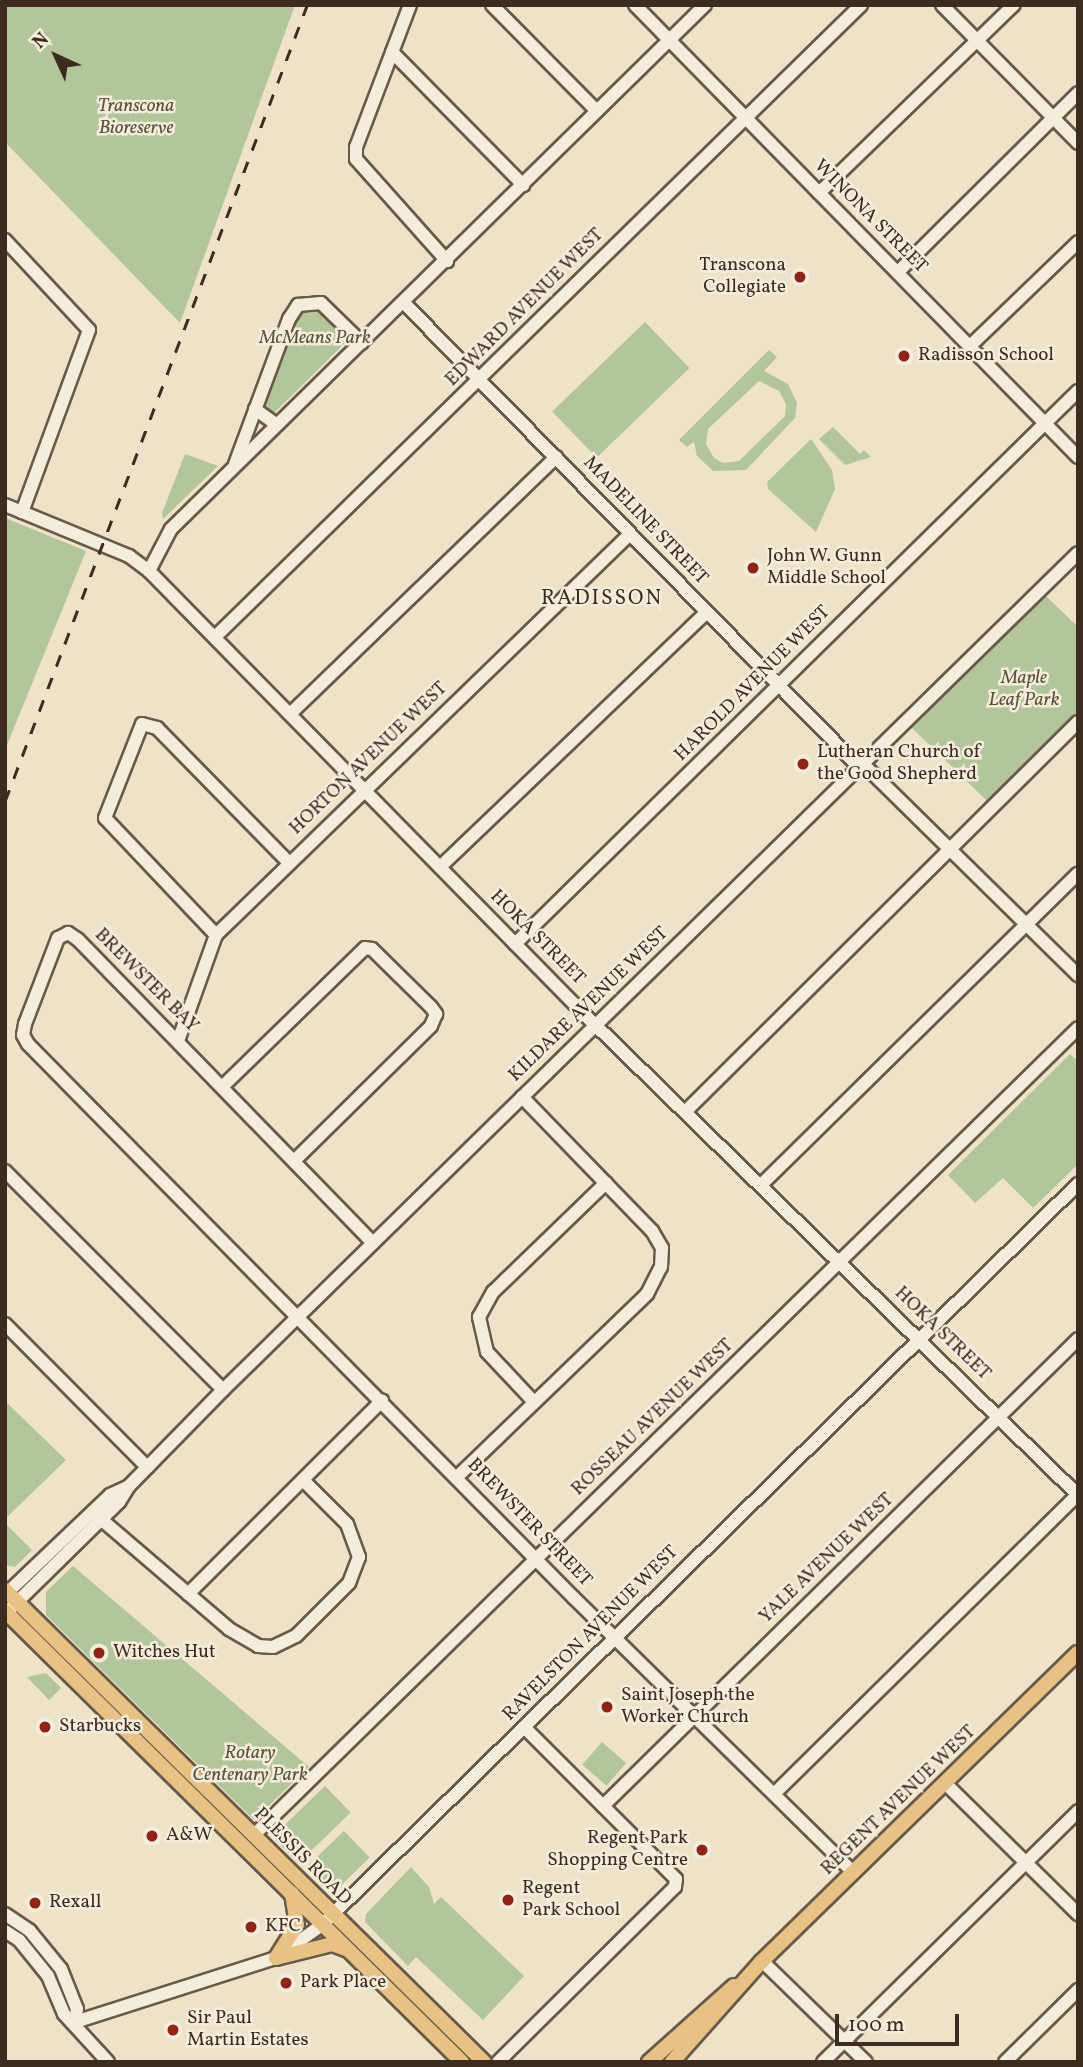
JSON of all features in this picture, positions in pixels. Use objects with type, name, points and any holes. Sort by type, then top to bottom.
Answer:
[{"type":"main road","name":"PLESSIS ROAD","points":[[7,1602],[26,1632],[291,1892],[328,1920],[484,2062]]},
{"type":"main road","name":"PLESSIS ROAD","points":[[7,1602],[254,1835],[328,1920],[348,1951],[462,2062]]},
{"type":"main road","points":[[5,1632],[26,1632]]},
{"type":"main road","name":"REGENT AVENUE WEST","points":[[649,2062],[746,1977],[1078,1653]]},
{"type":"main road","points":[[276,1958],[297,1925],[291,1892]]},
{"type":"main road","points":[[276,1958],[332,1944],[348,1951]]},
{"type":"main road","name":"REGENT AVENUE WEST","points":[[672,2062],[722,2010],[746,1977]]},
{"type":"street","points":[[410,5],[356,147],[356,159],[447,261]]},
{"type":"street","points":[[492,5],[597,111]]},
{"type":"street","name":"WINONA STREET","points":[[635,5],[1078,457]]},
{"type":"street","points":[[149,571],[171,529],[705,5]]},
{"type":"street","name":"EDWARD AVENUE WEST","points":[[215,637],[861,5]]},
{"type":"street","points":[[942,5],[1078,143]]},
{"type":"street","points":[[820,193],[1014,5]]},
{"type":"street","points":[[392,52],[523,185]]},
{"type":"street","points":[[898,272],[1078,93]]},
{"type":"street","points":[[5,240],[89,330],[22,512]]},
{"type":"street","points":[[970,346],[1078,242]]},
{"type":"street","points":[[234,468],[289,319],[299,304],[321,303],[362,343]]},
{"type":"street","name":"MADELINE STREET","points":[[404,303],[860,765],[1078,975]]},
{"type":"street","name":"HAROLD AVENUE WEST","points":[[515,944],[1078,391]]},
{"type":"street","points":[[255,409],[277,425]]},
{"type":"street","points":[[290,713],[556,457]]},
{"type":"street","name":"HOKA STREET","points":[[5,505],[129,556],[149,571],[515,944],[1078,1494]]},
{"type":"street","name":"HORTON AVENUE WEST","points":[[178,1041],[216,935],[630,534]]},
{"type":"street","name":"KILDARE AVENUE WEST","points":[[7,1602],[102,1520],[129,1486],[223,1390],[1078,552]]},
{"type":"street","points":[[440,867],[707,612]]},
{"type":"street","points":[[687,1110],[1078,722]]},
{"type":"street","points":[[216,935],[105,818],[142,724],[157,728],[289,863]]},
{"type":"street","points":[[761,1185],[1078,874]]},
{"type":"street","name":"BREWSTER BAY","points":[[299,1317],[28,1044],[23,1035],[25,1024],[58,938],[68,933],[77,939],[373,1243]]},
{"type":"street","points":[[222,1087],[365,948],[372,949],[430,1007],[436,1014],[431,1026],[294,1161]]},
{"type":"street","name":"ROSSEAU AVENUE WEST","points":[[254,1835],[1078,1028]]},
{"type":"street","points":[[457,1477],[646,1294],[661,1267],[658,1239],[522,1097]]},
{"type":"street","points":[[5,1171],[223,1390]]},
{"type":"street","points":[[534,1402],[487,1352],[479,1317],[493,1292],[606,1183]]},
{"type":"street","name":"RAVELSTON AVENUE WEST","points":[[75,2022],[276,1958],[328,1920],[1078,1184]]},
{"type":"street","name":"BREWSTER STREET","points":[[299,1317],[535,1558],[853,1872]]},
{"type":"street","points":[[5,1324],[147,1467]]},
{"type":"street","name":"YALE AVENUE WEST","points":[[604,1806],[1078,1339]]},
{"type":"street","points":[[188,1594],[382,1402]]},
{"type":"street","points":[[102,1520],[229,1629],[258,1646],[285,1643],[349,1583],[359,1557],[347,1524],[303,1480]]},
{"type":"street","name":"KILDARE AVENUE WEST","points":[[7,1602],[110,1495],[129,1486]]},
{"type":"street","points":[[774,1794],[1078,1494]]},
{"type":"street","points":[[498,2062],[675,1887],[673,1874],[524,1727]]},
{"type":"street","points":[[945,1783],[1078,1914]]},
{"type":"street","points":[[823,2062],[1078,1811]]},
{"type":"street","points":[[5,1914],[30,1931],[61,1969],[77,2009],[75,2022]]},
{"type":"street","points":[[5,1931],[19,1940],[48,1976],[64,2014],[75,2022],[83,2036],[108,2062]]},
{"type":"street","points":[[762,1961],[866,2062]]},
{"type":"street","points":[[1005,2062],[1078,1990]]},
{"type":"green space","name":"Transcona Bioreserve","points":[[5,5],[295,5],[180,323],[5,142]]},
{"type":"green space","name":"McMeans Park","points":[[307,307],[321,308],[350,338],[273,414],[264,403],[296,316]]},
{"type":"green space","points":[[645,322],[689,368],[597,458],[552,412]]},
{"type":"green space","points":[[769,350],[777,357],[764,371],[788,384],[797,403],[795,418],[746,470],[713,471],[697,456],[694,442],[687,447],[679,440]],"holes":[[[759,381],[779,391],[786,404],[785,416],[739,461],[723,463],[714,458],[706,444],[708,429]]]},
{"type":"green space","points":[[833,427],[860,454],[864,450],[871,457],[845,465],[819,439]]},
{"type":"green space","points":[[811,439],[832,470],[835,489],[816,532],[768,489],[767,482]]},
{"type":"green space","points":[[185,454],[218,466],[163,519],[162,513]]},
{"type":"green space","points":[[5,518],[86,551],[5,750]]},
{"type":"green space","name":"Maple Leaf Park","points":[[1044,594],[1078,627],[1078,712],[987,801],[910,726]]},
{"type":"green space","points":[[1070,1054],[1078,1061],[1078,1164],[1033,1208],[1003,1178],[975,1203],[948,1175]]},
{"type":"green space","points":[[5,1401],[66,1460],[5,1519]]},
{"type":"green space","points":[[5,1523],[32,1550],[15,1567],[5,1565]]},
{"type":"green space","name":"Rotary Centenary Park","points":[[73,1566],[309,1767],[254,1820],[46,1615],[46,1592]]},
{"type":"green space","points":[[46,1673],[61,1688],[49,1700],[27,1677]]},
{"type":"green space","points":[[602,1742],[626,1763],[606,1786],[582,1765]]},
{"type":"green space","name":"Rotary Centenary Park","points":[[325,1786],[351,1813],[298,1863],[272,1837]]},
{"type":"green space","name":"Rotary Centenary Park","points":[[344,1831],[370,1858],[331,1895],[305,1869]]},
{"type":"green space","points":[[411,1867],[429,1887],[434,1904],[441,1897],[524,1976],[483,2020],[416,1957],[408,1966],[365,1922],[366,1914]]},
{"type":"railway","points":[[5,801],[307,5]]},
{"type":"place","name":"Transcona Collegiate","points":[[800,277]]},
{"type":"place","name":"Radisson School","points":[[904,356]]},
{"type":"place","name":"John W. Gunn Middle School","points":[[753,568]]},
{"type":"place","name":"Lutheran Church of the Good Shepherd","points":[[803,764]]},
{"type":"place","name":"Witches Hut","points":[[99,1653]]},
{"type":"place","name":"Saint Joseph the Worker Church","points":[[607,1707]]},
{"type":"place","name":"Starbucks","points":[[45,1727]]},
{"type":"place","name":"A&W","points":[[152,1836]]},
{"type":"place","name":"Regent Park Shopping Centre","points":[[702,1850]]},
{"type":"place","name":"Regent Park School","points":[[508,1900]]},
{"type":"place","name":"Rexall","points":[[35,1903]]},
{"type":"place","name":"KFC","points":[[251,1927]]},
{"type":"place","name":"Park Place","points":[[286,1983]]},
{"type":"place","name":"Sir Paul Martin Estates","points":[[173,2030]]},
{"type":"district","name":"RADISSON","points":[[602,599]]}]
